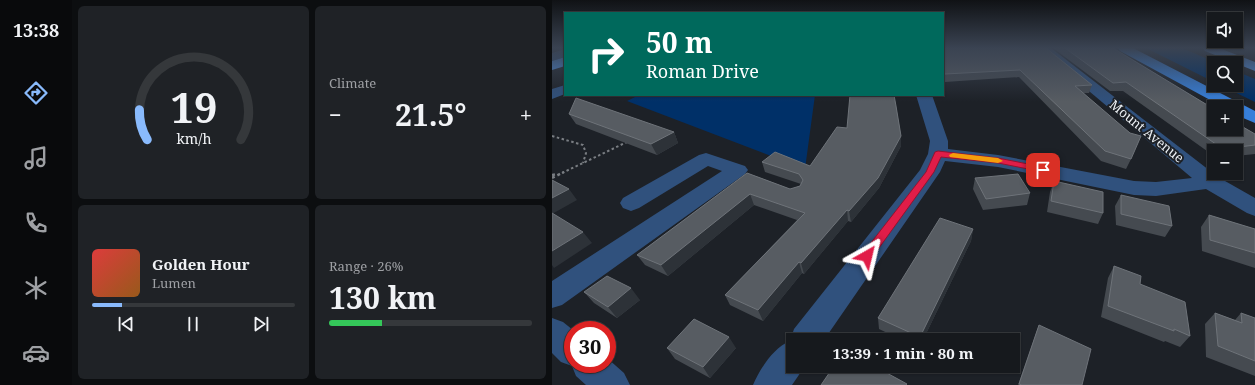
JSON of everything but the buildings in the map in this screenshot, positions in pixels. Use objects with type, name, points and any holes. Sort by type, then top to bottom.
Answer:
[{"type":"main road","points":[[1158,66],[1223,100]]},
{"type":"main road","points":[[1243,111],[1255,118]]},
{"type":"street","points":[[552,66],[564,69]]},
{"type":"street","name":"Mount Avenue","points":[[1066,66],[1210,182],[1255,208]]},
{"type":"street","points":[[552,94],[564,89]]},
{"type":"street","points":[[810,333],[930,172],[938,154],[940,141],[930,117],[924,96]]},
{"type":"street","points":[[938,154],[998,161],[1134,188],[1156,189],[1210,182]]},
{"type":"street","points":[[552,296],[749,174],[706,159],[631,203]]},
{"type":"street","points":[[552,332],[564,343]]},
{"type":"street","points":[[771,385],[786,365]]},
{"type":"street","points":[[598,373],[612,385]]},
{"type":"path","points":[[552,136],[583,145],[586,153],[583,163]]},
{"type":"path","points":[[552,178],[629,141]]},
{"type":"path","points":[[552,175],[561,174]]},
{"type":"shaded area","points":[[1182,66],[1207,66],[1207,78]]},
{"type":"shaded area","points":[[1243,74],[1255,79],[1255,102],[1234,92],[1243,92]]},
{"type":"shaded area","points":[[637,96],[815,96],[805,169],[627,101]]},
{"type":"slow traffic","points":[[953,155],[998,161]]},
{"type":"route","points":[[867,256],[930,172],[938,154],[998,161],[1043,170]]}]
